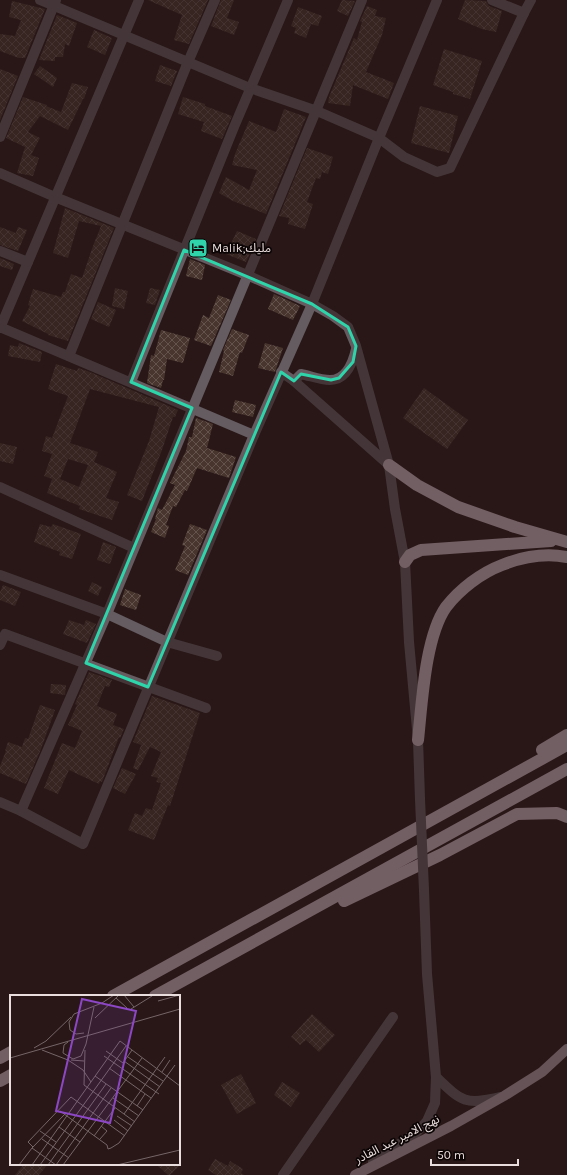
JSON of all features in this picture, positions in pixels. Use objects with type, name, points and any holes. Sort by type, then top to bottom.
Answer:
[{"type":"highway","points":[[389,465],[417,485],[458,507],[515,527],[563,541]]},
{"type":"highway","points":[[405,562],[410,555],[421,550],[563,541]]},
{"type":"highway","points":[[418,740],[426,674],[434,632],[446,607],[464,588],[490,569],[518,558],[554,554],[567,557]]},
{"type":"highway","points":[[360,860],[567,735]]},
{"type":"highway","points":[[115,995],[567,745]]},
{"type":"highway","points":[[157,995],[567,769]]},
{"type":"highway","points":[[215,963],[440,855],[517,814],[557,813],[567,816]]},
{"type":"highway","points":[[0,1058],[10,1053]]},
{"type":"highway","points":[[0,1081],[10,1076]]},
{"type":"main road","name":"نهج الامير عبد القادر","points":[[354,1175],[451,1126],[504,1096],[542,1072],[567,1049]]},
{"type":"street","points":[[40,0],[55,3],[124,36],[250,88],[316,111],[379,138],[404,157],[437,172],[450,168],[531,0]]},
{"type":"street","points":[[139,0],[0,327],[254,435]]},
{"type":"street","points":[[69,356],[188,62],[215,0]]},
{"type":"street","points":[[131,382],[250,88],[288,0]]},
{"type":"street","points":[[21,811],[107,614],[362,0]]},
{"type":"street","points":[[0,802],[21,811],[83,844],[254,435],[312,304],[437,0]]},
{"type":"street","points":[[492,0],[524,12]]},
{"type":"street","points":[[0,137],[55,3]]},
{"type":"street","points":[[0,173],[247,275],[312,304],[348,327],[356,346],[389,465],[395,509],[405,562],[409,642],[418,740],[427,974],[436,1077],[435,1103],[427,1121],[417,1132],[354,1175]]},
{"type":"street","points":[[0,251],[28,262]]},
{"type":"street","points":[[294,381],[301,374],[331,380],[340,378],[348,371],[353,362],[356,346]]},
{"type":"street","points":[[281,372],[294,381],[389,465]]},
{"type":"street","points":[[0,487],[134,548]]},
{"type":"street","points":[[0,575],[107,614],[167,642],[217,656]]},
{"type":"street","points":[[0,645],[5,634],[206,708]]},
{"type":"street","points":[[283,1175],[393,1017]]},
{"type":"street","points":[[436,1077],[455,1095],[467,1101],[482,1101],[504,1096]]},
{"type":"highlighted area","points":[[184,250],[312,304],[348,327],[356,346],[353,362],[339,378],[331,380],[301,374],[294,381],[281,372],[148,687],[86,663],[192,408],[131,382]]},
{"type":"building","points":[[148,0],[208,0],[189,44],[174,40],[182,15]]},
{"type":"building","points":[[221,0],[234,0],[227,18],[239,22],[234,35],[211,26]]},
{"type":"building","points":[[342,0],[355,1],[348,16],[337,11]]},
{"type":"building","points":[[465,0],[486,1],[489,6],[502,11],[496,32],[482,29],[458,19]]},
{"type":"building","points":[[12,1],[45,9],[25,58],[19,58],[0,51],[0,34],[15,36],[21,20],[9,17]]},
{"type":"building","points":[[367,6],[377,10],[375,16],[386,18],[382,35],[366,72],[394,83],[388,99],[353,85],[350,106],[328,103],[329,97],[354,38],[357,40],[362,22],[360,21]]},
{"type":"building","points":[[298,7],[322,16],[318,26],[311,24],[306,38],[294,33],[296,28],[291,26]]},
{"type":"building","points":[[57,15],[77,23],[69,46],[65,44],[63,57],[55,57],[55,61],[39,60]]},
{"type":"building","points":[[94,30],[112,38],[105,55],[87,47]]},
{"type":"building","points":[[444,49],[482,61],[470,99],[453,94],[453,92],[433,85]]},
{"type":"building","points":[[160,65],[177,71],[171,86],[155,81]]},
{"type":"building","points":[[40,66],[57,78],[53,87],[34,74]]},
{"type":"building","points":[[0,69],[18,76],[0,120]]},
{"type":"building","points":[[72,83],[88,87],[84,99],[68,130],[40,116],[28,132],[40,138],[31,155],[39,158],[33,176],[17,173],[25,147],[6,138],[23,97],[47,105],[46,106],[61,112]]},
{"type":"building","points":[[183,97],[205,104],[205,106],[232,116],[222,139],[201,131],[204,122],[178,114]]},
{"type":"building","points":[[420,106],[458,116],[449,153],[411,143]]},
{"type":"building","points":[[284,109],[306,117],[266,214],[233,201],[219,193],[226,177],[249,190],[257,170],[232,165],[249,121],[276,132]]},
{"type":"building","points":[[307,148],[333,157],[328,174],[322,172],[320,179],[316,178],[307,202],[313,204],[305,229],[288,224],[289,218],[279,216]]},
{"type":"building","points":[[65,208],[114,228],[68,341],[48,335],[22,321],[30,306],[28,305],[33,289],[61,297],[63,292],[65,292],[71,274],[82,278],[101,226],[79,221],[68,258],[53,253]]},
{"type":"building","points":[[0,227],[16,233],[18,227],[27,230],[18,251],[0,245]]},
{"type":"building","points":[[237,231],[256,239],[246,262],[226,254]]},
{"type":"building","points":[[0,258],[14,264],[12,270],[0,266]]},
{"type":"building","points":[[190,259],[205,265],[202,280],[186,276]]},
{"type":"building","points":[[115,288],[128,291],[124,309],[112,306]]},
{"type":"building","points":[[150,288],[160,290],[155,305],[146,303]]},
{"type":"building","points":[[274,294],[300,306],[293,320],[268,309]]},
{"type":"building","points":[[218,295],[231,300],[211,346],[194,340],[203,315],[209,318]]},
{"type":"building","points":[[98,302],[116,310],[109,327],[91,319]]},
{"type":"building","points":[[232,329],[249,335],[242,353],[240,352],[233,376],[219,372],[223,350]]},
{"type":"building","points":[[161,330],[190,338],[183,363],[167,359],[164,380],[161,388],[147,383],[151,355],[154,356]]},
{"type":"building","points":[[19,343],[42,352],[40,362],[8,356],[10,345],[18,347]]},
{"type":"building","points":[[265,343],[283,348],[275,372],[258,368]]},
{"type":"building","points":[[56,364],[77,371],[78,368],[90,372],[178,410],[175,417],[173,417],[142,501],[127,495],[149,441],[159,407],[90,389],[70,443],[98,452],[94,462],[117,472],[106,498],[119,502],[112,520],[79,509],[80,506],[47,493],[52,479],[44,476],[52,454],[42,451],[46,436],[52,438],[68,396],[48,389]],"holes":[[[68,459],[88,465],[79,487],[60,479]]]},
{"type":"building","points":[[424,388],[468,420],[447,449],[403,418]]},
{"type":"building","points":[[235,400],[256,405],[253,417],[232,412]]},
{"type":"building","points":[[196,418],[213,424],[207,448],[236,457],[229,478],[197,468],[187,491],[185,490],[176,507],[173,506],[166,525],[169,526],[165,538],[151,532],[158,508],[162,510],[175,485],[170,483],[186,451],[189,437],[192,437]]},
{"type":"building","points":[[0,443],[17,447],[13,464],[0,461]]},
{"type":"building","points":[[40,524],[51,527],[53,524],[81,534],[72,559],[59,555],[60,552],[34,542]]},
{"type":"building","points":[[190,524],[207,530],[188,575],[175,570],[185,546],[182,545]]},
{"type":"building","points":[[103,542],[116,547],[110,564],[97,560]]},
{"type":"building","points":[[92,582],[102,587],[98,596],[88,591]]},
{"type":"building","points":[[3,585],[21,592],[15,606],[0,600],[0,592]]},
{"type":"building","points":[[125,589],[141,595],[136,610],[120,605]]},
{"type":"building","points":[[69,620],[84,625],[86,620],[96,624],[87,643],[63,634]]},
{"type":"building","points":[[89,672],[112,680],[109,687],[105,686],[97,706],[117,714],[113,725],[124,729],[120,738],[119,737],[102,782],[100,781],[99,784],[69,770],[58,794],[44,788],[62,743],[75,748],[82,731],[68,725],[77,705],[75,704]]},
{"type":"building","points":[[51,684],[66,685],[65,695],[50,693]]},
{"type":"building","points":[[152,696],[200,713],[170,806],[168,805],[154,840],[128,830],[135,813],[142,816],[146,808],[152,810],[161,783],[156,782],[158,778],[151,776],[161,752],[150,747],[138,770],[133,768],[141,745],[133,742]]},
{"type":"building","points":[[40,705],[55,710],[26,784],[0,773],[0,766],[8,742],[22,747],[25,738],[28,739]]},
{"type":"building","points":[[122,768],[136,774],[125,794],[113,788]]},
{"type":"building","points":[[312,1014],[335,1035],[319,1052],[306,1040],[300,1045],[291,1037]]},
{"type":"building","points":[[241,1074],[256,1103],[237,1114],[221,1085]]},
{"type":"building","points":[[282,1082],[300,1093],[291,1107],[274,1095]]},
{"type":"building","points":[[215,1159],[228,1166],[230,1161],[243,1169],[241,1173],[244,1175],[216,1175],[208,1170]]},
{"type":"building","points":[[23,1165],[47,1165],[39,1175],[15,1175]]},
{"type":"building","points":[[157,1165],[180,1165],[170,1175],[168,1175]]},
{"type":"place","name":"Malik;مليك","points":[[198,248]]}]
